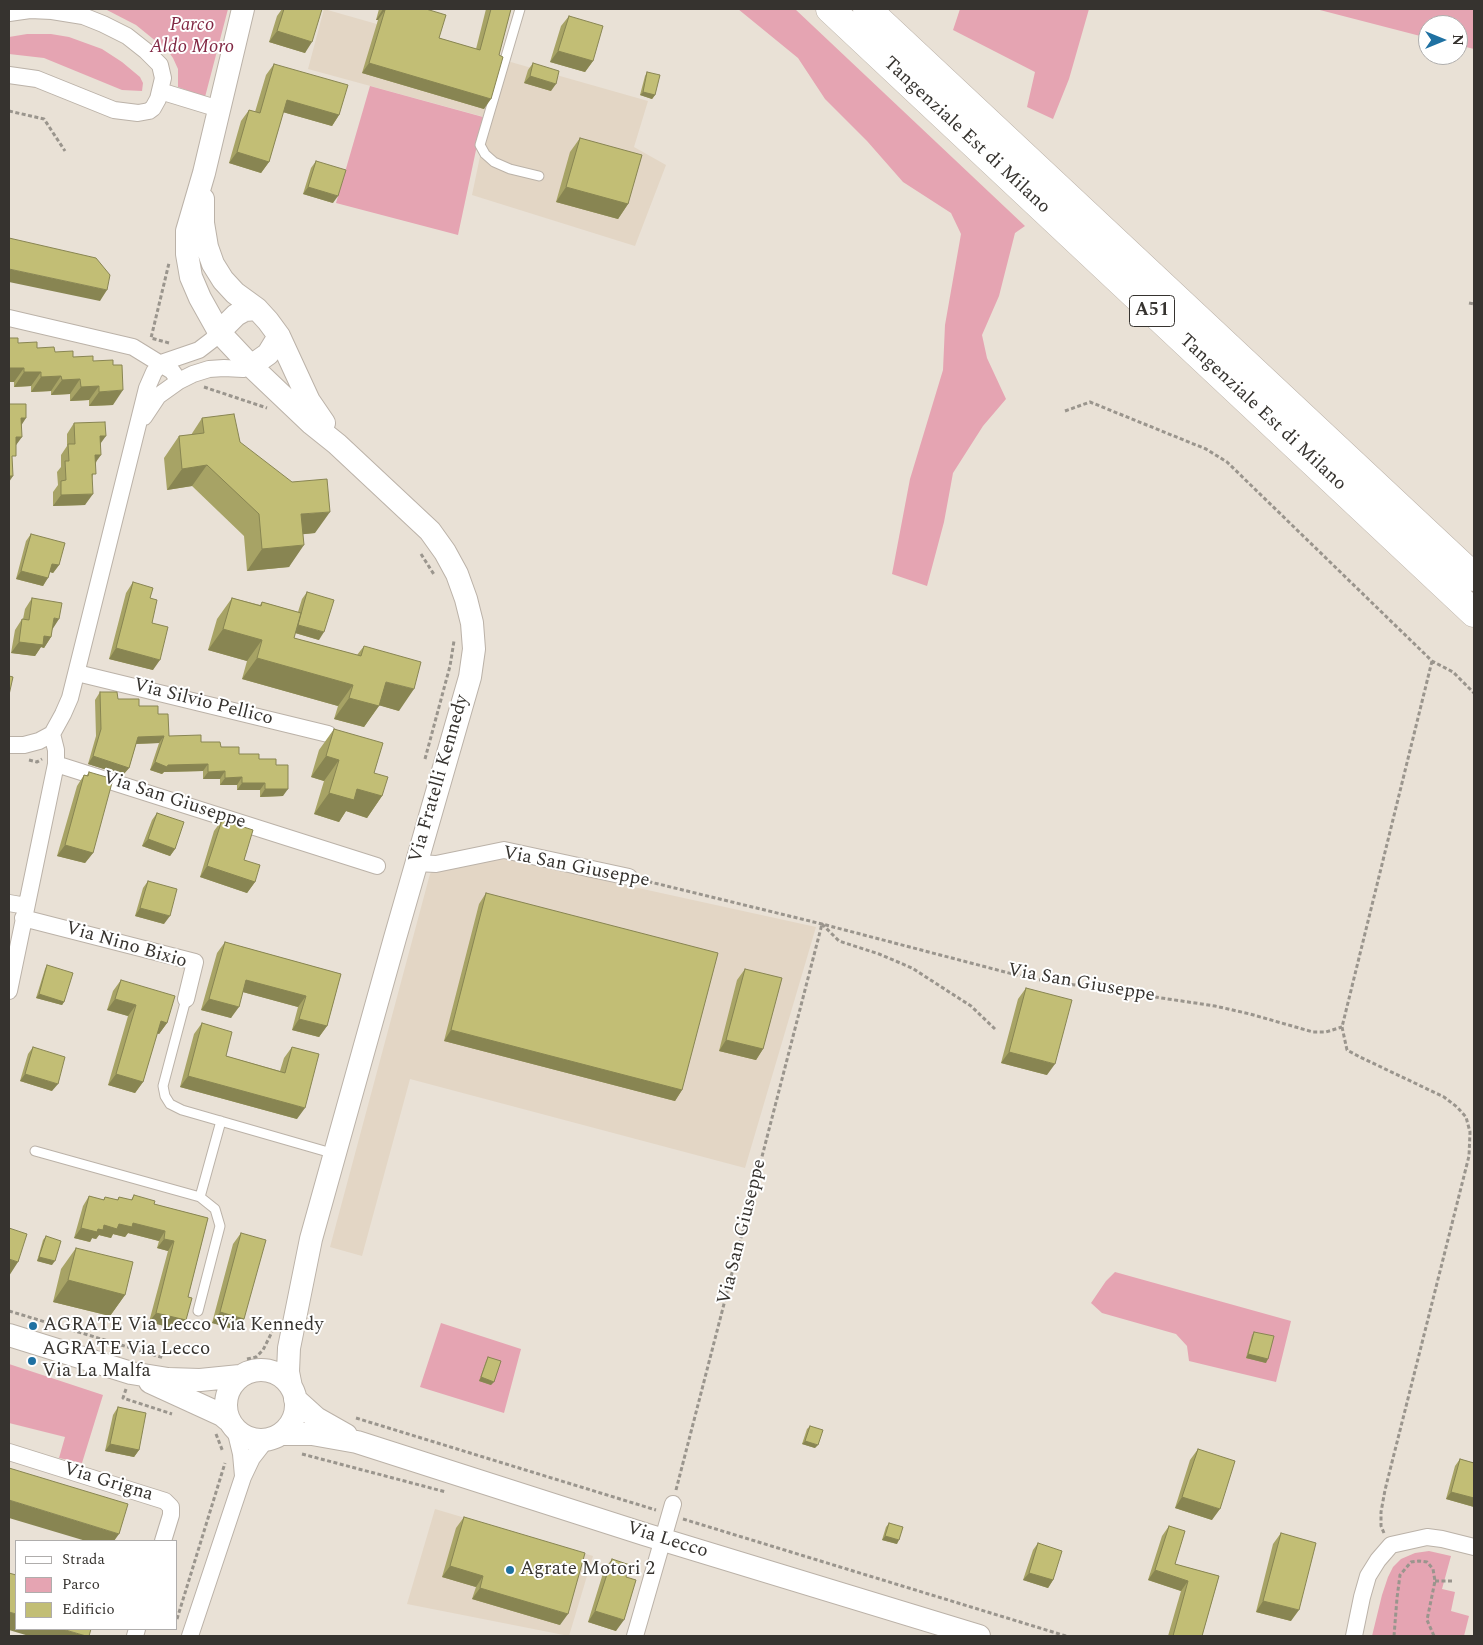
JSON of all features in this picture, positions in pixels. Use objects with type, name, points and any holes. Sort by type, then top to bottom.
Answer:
[{"type":"highway","name":"Tangenziale Est di Milano","points":[[830,9],[1474,613]]},
{"type":"highway","name":"Tangenziale Est di Milano","points":[[867,9],[1474,577]]},
{"type":"street","points":[[243,9],[204,173],[187,232],[187,254],[192,277],[200,298],[219,332],[251,366]]},
{"type":"street","points":[[9,13],[30,10],[52,10],[83,16],[112,28],[135,43],[159,64],[163,74],[156,103],[152,109],[142,112],[114,110],[45,81],[9,75]]},
{"type":"street","points":[[160,91],[219,109]]},
{"type":"street","points":[[136,435],[146,413],[158,396],[186,377],[209,369],[243,369],[251,366],[268,354],[268,322],[223,280],[213,264],[207,248],[203,223],[204,173]]},
{"type":"street","points":[[9,745],[24,746],[46,737],[63,714],[77,673],[147,388],[154,372],[161,364],[199,350],[212,340],[236,315],[245,310],[268,322]]},
{"type":"street","points":[[9,318],[133,347],[172,371],[186,377]]},
{"type":"street","name":"Via Fratelli Kennedy","points":[[268,322],[309,401],[337,444]]},
{"type":"street","name":"Via Fratelli Kennedy","points":[[251,366],[430,531],[445,552],[457,574],[472,623],[474,649],[470,677],[310,1243],[291,1331],[288,1361],[293,1393]]},
{"type":"street","name":"Via Silvio Pellico","points":[[77,673],[328,734]]},
{"type":"street","points":[[9,991],[56,764],[56,750],[46,737]]},
{"type":"street","name":"Via San Giuseppe","points":[[56,764],[377,866]]},
{"type":"street","name":"Via San Giuseppe","points":[[416,864],[436,864],[504,850],[629,877]]},
{"type":"street","name":"Via Nino Bixio","points":[[9,903],[25,912],[195,962],[186,999]]},
{"type":"street","name":"Via Fratelli Kennedy","points":[[246,1369],[267,1362],[275,1355],[291,1331]]},
{"type":"street","name":"Via Lecco","points":[[9,1335],[132,1373],[168,1379],[200,1380],[246,1369],[266,1370],[276,1373],[283,1378],[293,1393],[316,1418],[357,1442]]},
{"type":"street","points":[[243,1478],[241,1454],[226,1426],[225,1407],[226,1396],[233,1383],[246,1369]]},
{"type":"street","name":"Via Lecco","points":[[132,1373],[222,1415],[226,1426],[248,1438],[305,1434],[357,1442],[662,1540],[969,1635]]},
{"type":"street","points":[[190,1636],[243,1478],[252,1458],[274,1437],[288,1428],[294,1417],[293,1393]]},
{"type":"street","name":"Via Grigna","points":[[9,1452],[165,1501],[171,1507],[171,1515],[163,1540]]},
{"type":"street","points":[[635,1636],[671,1509]]},
{"type":"street","points":[[1354,1636],[1368,1576],[1378,1560],[1391,1546],[1427,1537],[1442,1538],[1474,1547]]},
{"type":"lane","points":[[520,9],[480,145],[494,162],[510,169],[539,176]]},
{"type":"lane","points":[[186,999],[163,1086],[165,1096],[170,1104],[182,1110],[335,1154]]},
{"type":"lane","points":[[200,1197],[221,1121]]},
{"type":"lane","points":[[35,1151],[200,1197],[215,1208],[220,1226],[198,1310]]},
{"type":"path","points":[[9,110],[44,119],[65,151]]},
{"type":"path","points":[[171,256],[151,338],[182,348],[185,354]]},
{"type":"path","points":[[1469,303],[1474,304]]},
{"type":"path","points":[[186,377],[198,385],[274,410]]},
{"type":"path","points":[[1065,411],[1090,402],[1206,449],[1227,462],[1432,660],[1452,672],[1474,693]]},
{"type":"path","points":[[417,547],[436,578]]},
{"type":"path","points":[[425,760],[450,666],[455,633]]},
{"type":"path","points":[[1391,1546],[1381,1526],[1381,1512],[1385,1490],[1469,1156],[1470,1132],[1466,1117],[1444,1097],[1347,1050],[1342,1027],[1432,660]]},
{"type":"path","name":"Via San Giuseppe","points":[[629,877],[822,924],[1028,978],[1215,1006],[1313,1032],[1326,1032],[1342,1027]]},
{"type":"path","points":[[822,924],[839,941],[879,954],[912,968],[971,1006],[995,1028]]},
{"type":"path","name":"Via San Giuseppe","points":[[671,1509],[822,924]]},
{"type":"path","points":[[9,1310],[166,1358]]},
{"type":"path","points":[[246,1369],[263,1350],[272,1331],[291,1331]]},
{"type":"path","points":[[132,1373],[123,1398],[177,1416]]},
{"type":"path","points":[[355,1418],[671,1509],[1066,1636]]},
{"type":"path","points":[[178,1616],[223,1472],[226,1459],[226,1426]]},
{"type":"path","points":[[295,1452],[453,1494]]},
{"type":"path","points":[[223,1472],[243,1478]]},
{"type":"path","points":[[1394,1636],[1396,1598],[1400,1574],[1411,1562],[1427,1562],[1433,1569],[1435,1581],[1427,1620],[1434,1636]]},
{"type":"path","points":[[1435,1581],[1452,1581]]},
{"type":"shaded area","points":[[324,9],[648,101],[634,147],[666,165],[635,246],[472,195],[488,118],[308,69]]},
{"type":"shaded area","points":[[506,859],[816,927],[745,1168],[410,1079],[362,1256],[330,1247],[430,874],[433,870]]},
{"type":"shaded area","points":[[435,1509],[593,1556],[569,1636],[407,1604]]},
{"type":"green space","name":"Parco Aldo Moro","points":[[105,9],[228,9],[205,97],[178,87],[178,69],[168,51],[136,25]]},
{"type":"green space","points":[[738,9],[795,9],[1025,226],[1015,233],[999,296],[982,335],[987,358],[1006,399],[983,426],[953,473],[944,522],[927,586],[892,574],[910,479],[943,370],[945,325],[961,234],[951,213],[903,182],[867,141],[825,99],[798,58]]},
{"type":"green space","points":[[960,9],[1089,9],[1069,79],[1053,119],[1027,107],[1035,72],[953,30]]},
{"type":"green space","points":[[1316,9],[1474,9],[1474,49],[1468,48],[1468,15],[1418,15],[1418,35]]},
{"type":"green space","points":[[27,34],[51,34],[69,37],[102,49],[140,77],[143,83],[142,91],[122,90],[44,58],[9,54],[9,37]]},
{"type":"green space","points":[[370,86],[483,117],[458,235],[336,203]]},
{"type":"green space","points":[[1115,1272],[1291,1321],[1276,1382],[1189,1361],[1187,1346],[1176,1334],[1102,1313],[1091,1303],[1106,1281]]},
{"type":"green space","points":[[441,1323],[521,1349],[504,1413],[420,1387]]},
{"type":"green space","points":[[9,1364],[103,1395],[82,1463],[59,1458],[65,1437],[9,1423]]},
{"type":"green space","points":[[1429,1551],[1451,1556],[1442,1589],[1455,1592],[1451,1611],[1469,1616],[1464,1636],[1372,1636],[1382,1595],[1393,1567],[1401,1559],[1415,1553]]},
{"type":"building","points":[[284,9],[322,9],[312,42],[277,31]]},
{"type":"building","points":[[383,9],[426,9],[446,15],[439,38],[480,50],[491,9],[511,9],[499,55],[503,57],[491,99],[369,63],[385,10]]},
{"type":"building","points":[[569,16],[603,26],[593,61],[558,51]]},
{"type":"building","points":[[533,63],[559,71],[556,84],[530,76]]},
{"type":"building","points":[[274,64],[348,85],[339,115],[287,100],[269,162],[237,152],[249,110],[260,113]]},
{"type":"building","points":[[647,72],[660,75],[655,95],[643,92]]},
{"type":"building","points":[[580,138],[642,155],[628,204],[566,187]]},
{"type":"building","points":[[316,161],[346,170],[338,196],[308,187]]},
{"type":"building","points":[[9,238],[96,258],[110,275],[107,290],[9,269]]},
{"type":"building","points":[[9,338],[18,338],[18,343],[37,342],[37,348],[54,347],[55,352],[73,351],[73,357],[93,356],[93,361],[113,360],[113,365],[122,365],[123,390],[99,392],[99,386],[81,387],[80,379],[62,380],[61,376],[41,377],[41,372],[24,372],[24,368],[9,368]]},
{"type":"building","points":[[9,404],[26,404],[26,418],[21,418],[22,437],[16,437],[16,456],[12,456],[13,476],[9,476]]},
{"type":"building","points":[[234,414],[240,442],[292,482],[327,479],[330,512],[301,514],[304,545],[262,549],[259,514],[207,465],[182,469],[179,436],[204,433],[202,418]]},
{"type":"building","points":[[105,422],[106,436],[100,436],[101,455],[95,455],[96,474],[92,474],[93,494],[61,495],[61,481],[66,480],[65,461],[69,461],[68,444],[75,444],[74,423]]},
{"type":"building","points":[[31,534],[65,543],[59,565],[52,564],[48,578],[21,571]]},
{"type":"building","points":[[133,582],[153,588],[150,598],[157,600],[152,623],[168,627],[160,660],[116,648]]},
{"type":"building","points":[[307,592],[334,600],[324,632],[298,625]]},
{"type":"building","points":[[32,598],[62,603],[59,619],[54,618],[51,637],[44,636],[43,645],[19,642],[22,619],[29,620]]},
{"type":"building","points":[[232,598],[261,606],[262,602],[301,613],[294,638],[361,656],[364,646],[421,662],[414,689],[386,682],[379,706],[349,698],[353,685],[257,658],[262,640],[223,629]]},
{"type":"building","points":[[9,676],[13,677],[9,695]]},
{"type":"building","points":[[100,692],[117,692],[118,699],[139,699],[139,706],[158,706],[158,714],[168,714],[169,736],[201,735],[201,742],[220,742],[221,747],[239,747],[239,754],[259,754],[259,759],[276,759],[276,765],[288,765],[288,789],[265,789],[265,783],[242,783],[242,777],[225,778],[225,771],[208,772],[208,764],[168,765],[167,767],[155,762],[164,736],[138,737],[129,768],[93,756],[101,729]]},
{"type":"building","points":[[334,729],[383,743],[374,773],[388,777],[382,796],[357,789],[354,800],[329,793],[339,760],[326,756]]},
{"type":"building","points":[[89,772],[113,779],[93,853],[65,845],[84,775],[88,776]]},
{"type":"building","points":[[157,813],[184,822],[175,849],[148,839]]},
{"type":"building","points":[[222,820],[253,830],[244,860],[260,865],[255,882],[207,866]]},
{"type":"building","points":[[148,881],[177,889],[170,916],[140,908]]},
{"type":"building","points":[[486,893],[718,953],[682,1090],[451,1030]]},
{"type":"building","points":[[225,942],[341,974],[327,1026],[299,1019],[306,996],[246,980],[239,1007],[209,999]]},
{"type":"building","points":[[47,965],[73,973],[64,1002],[39,994]]},
{"type":"building","points":[[745,969],[782,978],[763,1049],[726,1040]]},
{"type":"building","points":[[121,980],[175,996],[167,1023],[161,1021],[143,1082],[116,1074],[136,1005],[115,999]]},
{"type":"building","points":[[1026,988],[1072,1000],[1055,1064],[1009,1052]]},
{"type":"building","points":[[202,1023],[232,1032],[226,1056],[285,1073],[292,1047],[319,1054],[305,1108],[188,1076]]},
{"type":"building","points":[[33,1047],[65,1057],[58,1084],[25,1074]]},
{"type":"building","points":[[134,1195],[155,1201],[154,1204],[208,1218],[188,1297],[192,1298],[186,1320],[156,1313],[174,1241],[164,1239],[165,1231],[133,1223],[132,1227],[119,1224],[117,1229],[104,1225],[103,1230],[98,1229],[97,1232],[81,1228],[89,1196],[104,1200],[105,1197],[118,1200],[119,1197],[132,1200]]},
{"type":"building","points":[[9,1228],[27,1234],[18,1262],[9,1259]]},
{"type":"building","points":[[241,1233],[266,1240],[244,1319],[220,1312]]},
{"type":"building","points":[[46,1236],[61,1241],[55,1261],[39,1257]]},
{"type":"building","points":[[76,1248],[133,1262],[125,1295],[68,1280]]},
{"type":"building","points":[[1254,1332],[1274,1336],[1268,1359],[1248,1354]]},
{"type":"building","points":[[488,1357],[501,1361],[494,1382],[481,1377]]},
{"type":"building","points":[[118,1407],[146,1413],[139,1450],[110,1444]]},
{"type":"building","points":[[810,1426],[823,1430],[818,1445],[805,1441]]},
{"type":"building","points":[[1198,1449],[1235,1461],[1220,1509],[1182,1497]]},
{"type":"building","points":[[1460,1459],[1474,1463],[1474,1498],[1451,1492]]},
{"type":"building","points":[[9,1468],[128,1504],[119,1534],[9,1500]]},
{"type":"building","name":"Agrate Motori 2","points":[[464,1517],[585,1553],[568,1614],[480,1588],[483,1576],[450,1566]]},
{"type":"building","points":[[889,1523],[903,1527],[899,1540],[885,1536]]},
{"type":"building","points":[[1169,1526],[1185,1531],[1175,1564],[1219,1576],[1202,1636],[1173,1636],[1188,1581],[1155,1570]]},
{"type":"building","points":[[1281,1533],[1316,1543],[1299,1610],[1263,1601]]},
{"type":"building","points":[[1038,1543],[1062,1551],[1053,1580],[1029,1573]]},
{"type":"building","points":[[612,1559],[630,1565],[626,1577],[636,1580],[624,1620],[595,1611]]},
{"type":"building","points":[[9,1573],[15,1575],[15,1614],[9,1612]]},
{"type":"building","points":[[65,1630],[91,1630],[89,1636]]},
{"type":"place","name":"AGRATE Via Lecco Via Kennedy","points":[[33,1326]]},
{"type":"place","name":"AGRATE Via Lecco Via La Malfa","points":[[32,1361]]},
{"type":"place","name":"Agrate Motori 2","points":[[510,1570]]}]
